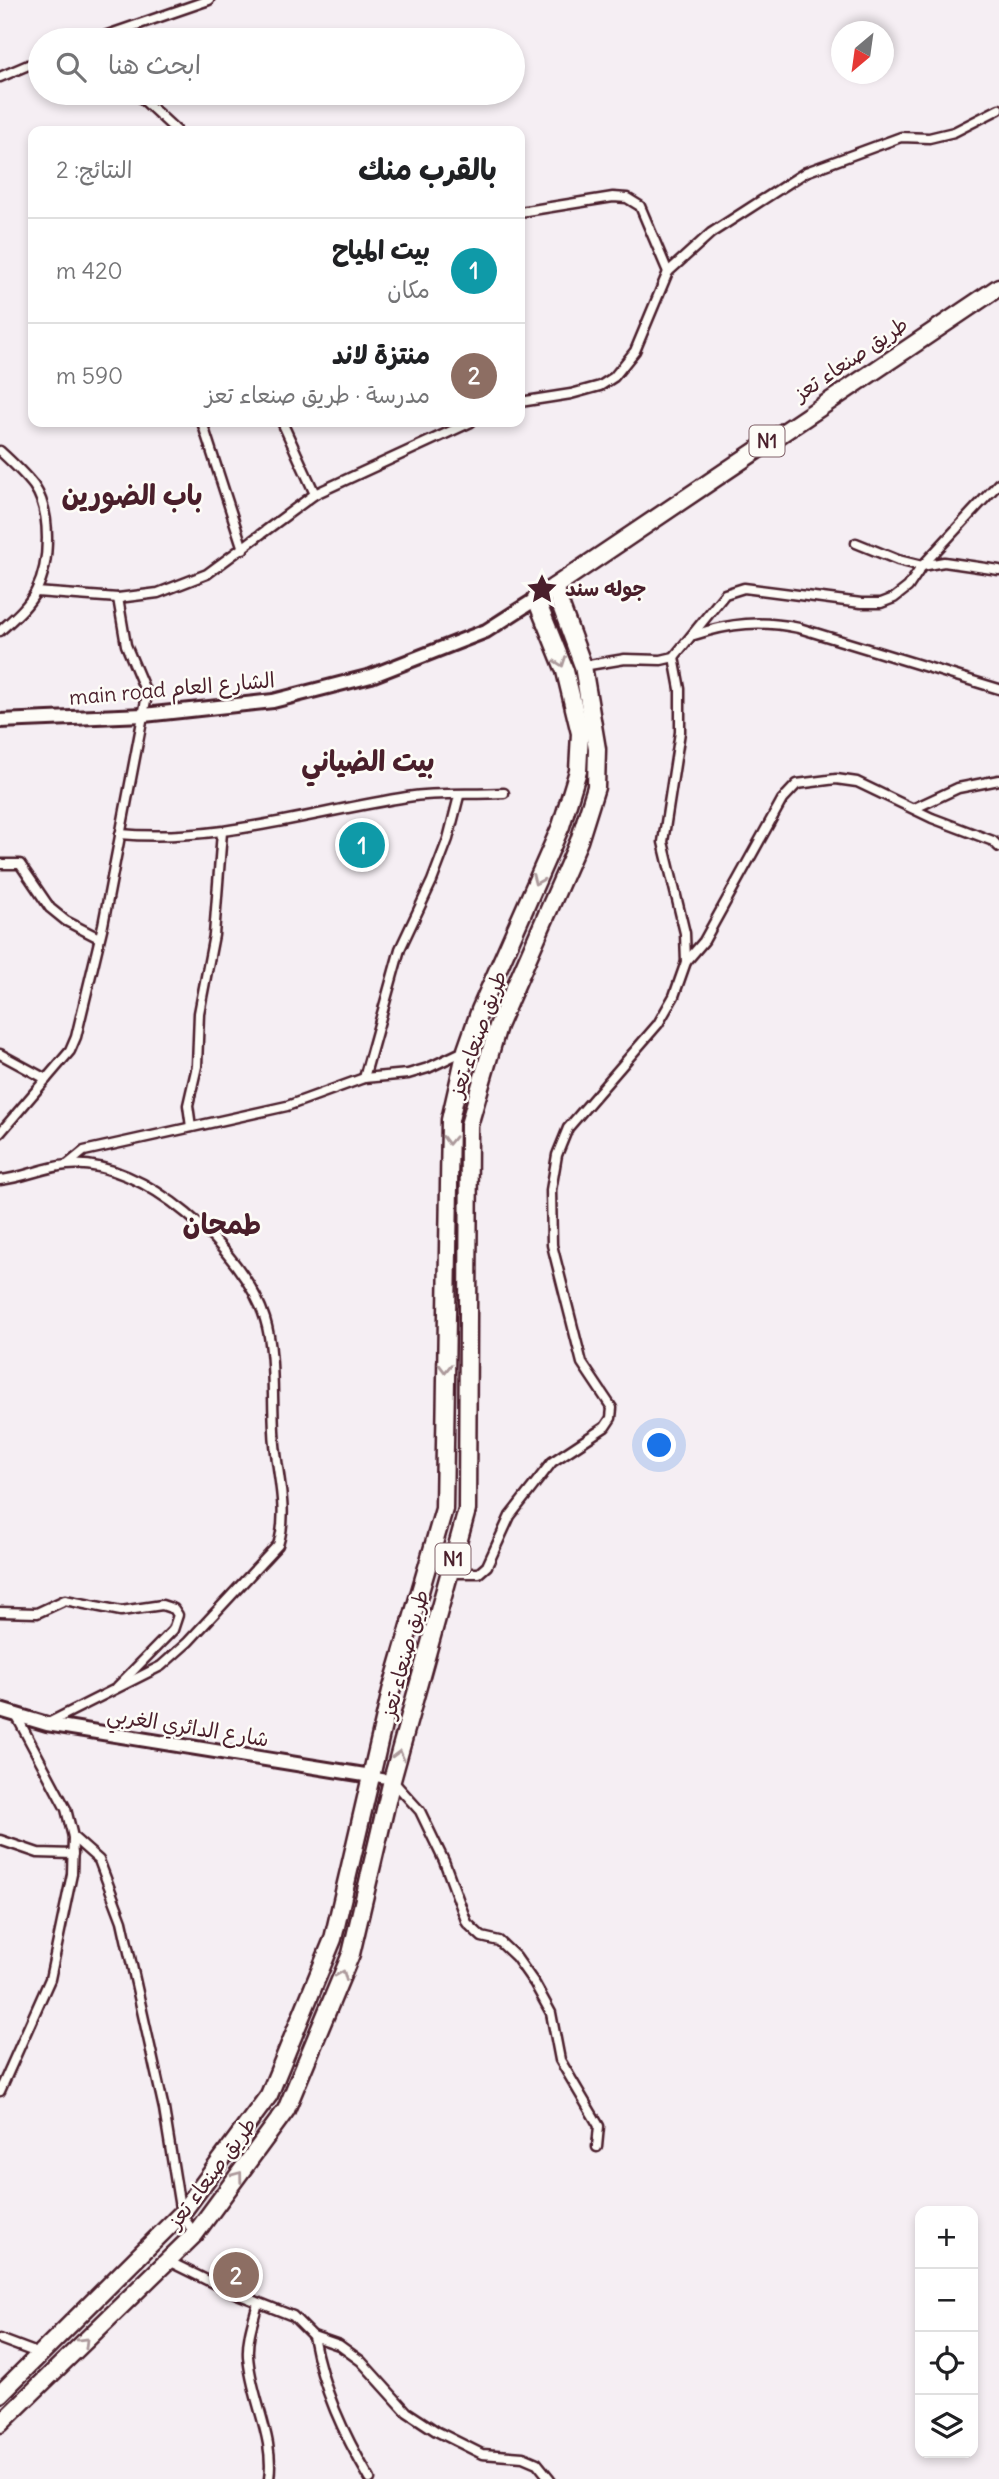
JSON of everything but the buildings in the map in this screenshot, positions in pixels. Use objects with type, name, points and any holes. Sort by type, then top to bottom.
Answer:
[{"type":"highway","name":"طريق صنعاء تعز","points":[[0,2395],[181,2214],[268,2095],[333,1939],[391,1691],[444,1509],[450,1120],[466,1050],[480,1010],[561,826],[578,771],[580,733],[565,671],[536,599],[837,393],[999,287]]},
{"type":"highway","name":"طريق صنعاء تعز","points":[[0,2424],[195,2234],[286,2110],[351,1954],[391,1780],[467,1510],[465,1425],[468,1125],[487,1057],[579,841],[596,787],[597,749],[583,666],[554,587]]},
{"type":"highway","points":[[466,1050],[487,1057]]},
{"type":"highway","points":[[41,2355],[56,2371]]},
{"type":"main road","name":"main road الشارع العام","points":[[0,721],[144,715],[273,701],[371,676],[486,631],[536,599]]},
{"type":"main road","name":"شارع الدائري الغربي","points":[[0,1710],[47,1724],[371,1776]]},
{"type":"street","points":[[128,28],[209,0]]},
{"type":"street","points":[[0,77],[28,65]]},
{"type":"street","points":[[149,105],[172,126]]},
{"type":"street","points":[[525,401],[600,386],[614,377],[635,351],[668,272],[711,233],[806,172],[901,137],[929,138],[954,132],[999,109]]},
{"type":"street","points":[[525,211],[613,197],[628,198],[640,206],[668,272]]},
{"type":"street","points":[[204,427],[243,549]]},
{"type":"street","points":[[284,427],[316,495]]},
{"type":"street","points":[[36,592],[118,598],[158,593],[207,574],[316,495],[460,427]]},
{"type":"street","points":[[0,451],[35,488],[43,508],[45,565],[36,592],[21,612],[0,631]]},
{"type":"street","points":[[583,666],[625,659],[661,660],[674,657],[725,594],[744,588],[832,600],[881,603],[908,587],[922,566],[999,483]]},
{"type":"street","points":[[856,543],[898,560],[922,566],[944,562],[969,563],[999,569]]},
{"type":"street","points":[[0,1133],[70,1051],[76,1037],[99,938],[147,695],[126,645],[118,598]]},
{"type":"street","points":[[694,635],[729,624],[768,622],[799,628],[999,689]]},
{"type":"street","points":[[674,657],[680,689],[680,732],[663,842],[685,933],[686,962]]},
{"type":"street","points":[[449,1573],[479,1573],[487,1566],[510,1516],[527,1491],[552,1462],[605,1427],[611,1418],[612,1408],[582,1363],[552,1245],[551,1190],[557,1155],[568,1128],[658,1024],[674,996],[686,962],[704,941],[782,800],[797,784],[836,779],[857,782],[993,841],[999,847]]},
{"type":"street","points":[[915,808],[958,788],[999,780]]},
{"type":"street","points":[[120,834],[156,837],[222,832],[412,796],[504,793]]},
{"type":"street","points":[[364,1078],[400,949],[432,881],[448,839],[459,796]]},
{"type":"street","points":[[191,1127],[188,1105],[197,1066],[199,1013],[214,935],[222,832]]},
{"type":"street","points":[[0,864],[20,864],[50,908],[66,921],[99,938]]},
{"type":"street","points":[[68,1164],[84,1151],[287,1106],[364,1078],[408,1074],[466,1050]]},
{"type":"street","points":[[0,1054],[46,1079]]},
{"type":"street","points":[[0,1180],[68,1164],[101,1169],[136,1180],[174,1203],[236,1263],[265,1318],[270,1342],[275,1454],[284,1527],[278,1545],[188,1642],[162,1666],[47,1724]]},
{"type":"street","points":[[0,1612],[37,1613],[65,1600],[109,1610],[162,1605],[174,1609],[178,1615],[173,1630],[117,1687]]},
{"type":"street","points":[[0,2091],[50,1979],[72,1874],[73,1854],[73,1837],[66,1809],[18,1717]]},
{"type":"street","points":[[371,1776],[391,1780],[420,1811],[444,1861],[467,1923],[482,1937],[499,1941],[516,1957],[536,1984],[551,2013],[561,2060],[599,2126],[597,2147]]},
{"type":"street","points":[[73,1837],[99,1860],[122,1921],[164,2109],[181,2214],[195,2234]]},
{"type":"street","points":[[0,1840],[38,1853],[73,1854]]},
{"type":"street","points":[[168,2261],[258,2303],[293,2315],[313,2336],[339,2345],[361,2361],[407,2412],[436,2431],[482,2454],[523,2457],[537,2463],[550,2479]]},
{"type":"street","points":[[258,2303],[249,2335],[248,2357],[272,2458],[269,2479]]},
{"type":"street","points":[[313,2336],[321,2375],[340,2428],[370,2479]]},
{"type":"street","points":[[0,2339],[41,2355]]},
{"type":"place","name":"جوله سند","points":[[542,589]]},
{"type":"place","name":"بيت المياح","points":[[362,845]]},
{"type":"place","name":"منتزة لاند","points":[[236,2275]]},
{"type":"district","name":"باب الضورين","points":[[132,495]]},
{"type":"district","name":"بيت الضياني","points":[[368,761]]},
{"type":"district","name":"طمحان","points":[[222,1224]]}]
